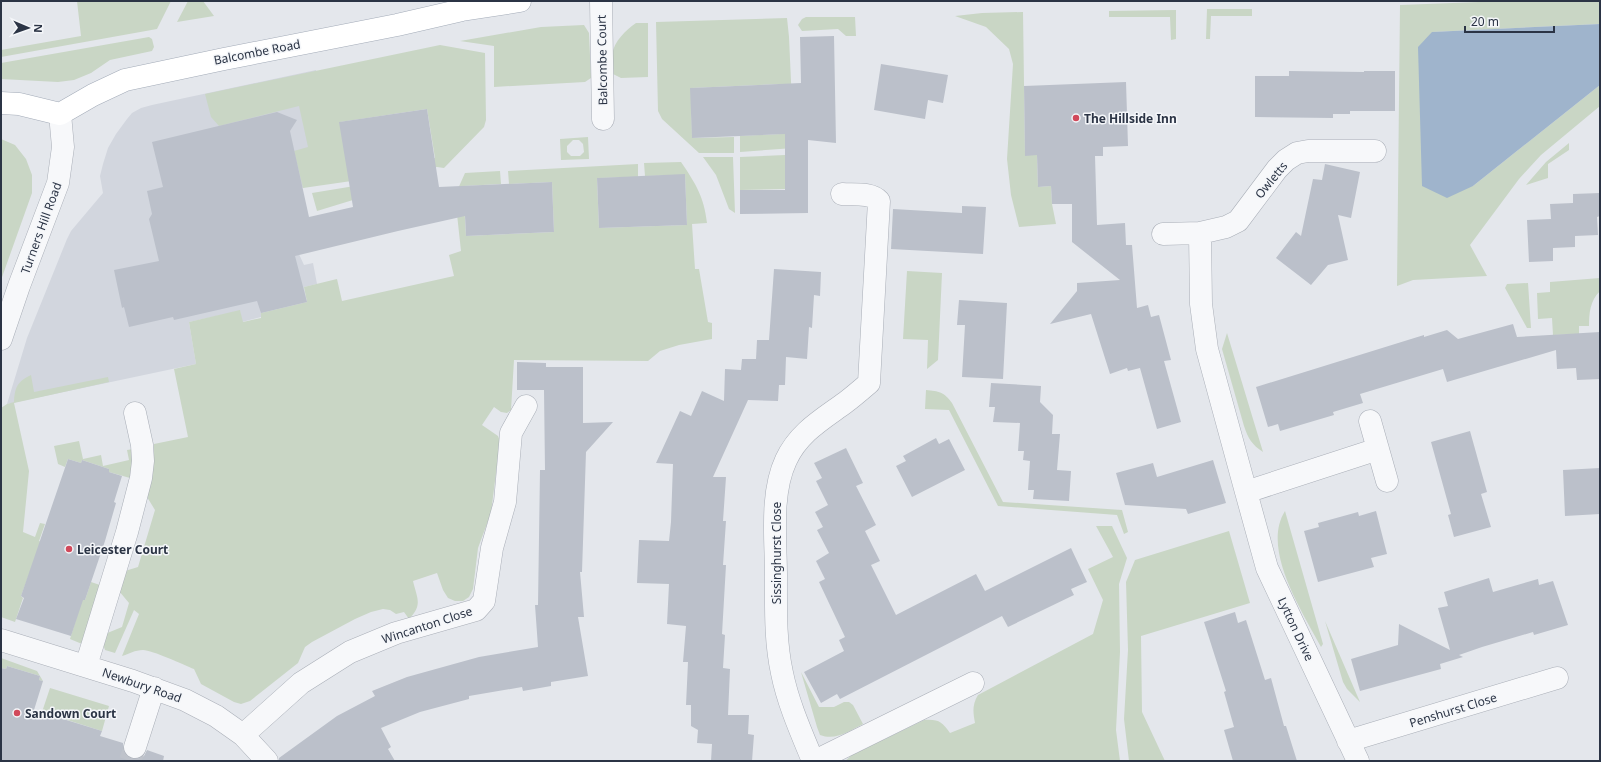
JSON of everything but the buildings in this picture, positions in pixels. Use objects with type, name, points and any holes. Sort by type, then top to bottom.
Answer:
[{"type":"main road","name":"Balcombe Road","points":[[60,114],[93,95],[125,80],[397,25],[462,10],[520,1]]},
{"type":"main road","points":[[1,103],[19,104],[60,114]]},
{"type":"street","name":"Balcombe Court","points":[[601,1],[603,119]]},
{"type":"street","name":"Turners Hill Road","points":[[1,339],[19,286],[58,183],[63,147],[60,114]]},
{"type":"street","name":"Owletts","points":[[1163,234],[1200,233],[1226,227],[1238,220],[1277,169],[1286,160],[1297,154],[1308,151],[1376,151]]},
{"type":"street","name":"Sissinghurst Close","points":[[842,194],[871,196],[879,201],[880,207],[869,383],[845,403],[815,423],[799,440],[786,460],[776,494],[775,611],[777,641],[782,673],[797,723],[814,761],[973,683]]},
{"type":"street","name":"Lytton Drive","points":[[1200,233],[1200,304],[1207,349],[1268,568],[1358,761]]},
{"type":"street","name":"Wincanton Close","points":[[243,734],[301,683],[350,652],[396,633],[476,610],[484,601],[492,548],[505,502],[511,433],[526,406]]},
{"type":"street","points":[[86,666],[129,526],[141,478],[143,461],[142,445],[135,413]]},
{"type":"street","points":[[1370,421],[1387,481]]},
{"type":"street","points":[[1246,492],[1378,449]]},
{"type":"street","name":"Newbury Road","points":[[1,640],[154,688],[185,700],[216,716],[243,734],[267,761]]},
{"type":"street","name":"Penshurst Close","points":[[1348,741],[1557,678]]},
{"type":"street","points":[[135,747],[154,688]]},
{"type":"shaded area","points":[[316,70],[327,182],[288,191],[298,252],[304,265],[313,263],[317,284],[304,287],[307,302],[261,313],[261,317],[242,322],[240,311],[189,322],[196,364],[7,404],[27,338],[67,239],[71,231],[103,193],[100,176],[108,148],[116,134],[132,113],[141,108],[152,105]]},
{"type":"green space","points":[[77,1],[171,1],[157,29],[1,57],[1,50],[81,36]]},
{"type":"green space","points":[[188,1],[203,1],[214,16],[177,22]]},
{"type":"green space","points":[[1505,1],[1600,1],[1600,24],[1432,32],[1473,186],[1600,85],[1600,106],[1541,155],[1519,179],[1470,245],[1487,276],[1413,280],[1397,286],[1400,5]]},
{"type":"green space","points":[[1207,9],[1252,9],[1252,16],[1211,16],[1210,39],[1206,39]]},
{"type":"green space","points":[[1176,10],[1176,39],[1171,40],[1170,17],[1109,17],[1109,11]]},
{"type":"green space","points":[[1023,12],[1025,155],[1037,155],[1038,187],[1051,186],[1052,204],[1056,224],[1019,227],[1011,195],[1007,159],[1013,64],[1009,49],[986,27],[955,16],[982,13]]},
{"type":"green space","points":[[806,17],[855,17],[856,36],[846,36],[838,29],[802,31],[798,25],[802,19]]},
{"type":"green space","points":[[787,18],[794,148],[740,152],[740,136],[781,134],[779,84],[691,88],[692,138],[734,137],[734,153],[699,153],[662,119],[658,111],[656,22]]},
{"type":"green space","points":[[636,23],[648,23],[648,77],[621,78],[613,74],[613,50],[621,36]]},
{"type":"green space","points":[[584,25],[589,33],[591,78],[585,82],[494,87],[494,46],[460,41],[541,27]]},
{"type":"green space","points":[[149,37],[152,39],[154,47],[152,51],[110,60],[91,73],[74,80],[58,82],[1,79],[1,63]]},
{"type":"green space","points":[[440,45],[485,53],[486,120],[484,127],[444,168],[437,167],[398,174],[397,164],[435,158],[427,109],[340,122],[393,175],[303,188],[294,151],[308,147],[299,106],[219,126],[211,117],[205,94]]},
{"type":"green space","points":[[588,137],[589,159],[561,160],[560,139]],"holes":[[[573,140],[579,140],[583,144],[584,152],[580,156],[571,156],[567,152],[567,146]]]},
{"type":"green space","points":[[1,139],[15,145],[26,159],[32,175],[32,193],[1,280]]},
{"type":"green space","points":[[1569,143],[1569,150],[1548,164],[1548,178],[1526,185],[1546,162]]},
{"type":"green space","points":[[785,155],[785,189],[740,190],[740,157]]},
{"type":"green space","points":[[703,157],[733,157],[735,213],[729,209],[716,175]]},
{"type":"green space","points":[[681,162],[698,191],[706,214],[707,223],[692,224],[695,269],[699,269],[708,322],[712,323],[712,339],[679,345],[660,351],[648,361],[514,360],[511,410],[507,413],[501,412],[494,407],[482,425],[498,436],[500,441],[491,513],[478,548],[473,589],[469,597],[463,601],[455,601],[448,598],[443,590],[437,573],[413,581],[418,601],[416,610],[409,619],[404,612],[396,614],[390,610],[383,609],[371,612],[355,619],[305,647],[298,663],[250,701],[241,704],[234,702],[201,684],[194,669],[168,658],[143,650],[135,651],[122,656],[139,614],[134,610],[115,653],[105,650],[103,644],[105,634],[122,627],[129,603],[119,591],[125,571],[138,567],[155,510],[147,497],[151,482],[154,444],[188,437],[174,369],[196,364],[189,322],[240,310],[243,322],[261,318],[261,313],[307,302],[304,287],[337,279],[342,301],[454,276],[449,255],[461,251],[456,205],[457,191],[465,173],[500,171],[501,184],[463,186],[466,236],[554,232],[552,182],[509,184],[508,171],[638,164],[638,177],[597,178],[599,228],[687,225],[685,175],[645,176],[644,163]]},
{"type":"green space","points":[[391,180],[366,196],[317,211],[312,193]]},
{"type":"green space","points":[[907,271],[942,273],[938,360],[927,369],[928,340],[903,339]]},
{"type":"green space","points":[[1600,278],[1600,291],[1594,299],[1591,307],[1589,326],[1579,326],[1579,334],[1553,335],[1552,318],[1538,319],[1537,293],[1550,292],[1550,282]]},
{"type":"green space","points":[[1528,283],[1531,328],[1527,328],[1505,288],[1507,284]]},
{"type":"green space","points":[[1227,333],[1263,452],[1251,441],[1244,426],[1222,349]]},
{"type":"green space","points":[[31,375],[34,392],[108,377],[109,382],[14,403],[29,471],[23,532],[35,537],[40,523],[45,524],[39,541],[41,542],[21,596],[23,598],[15,622],[1,617],[1,408],[14,402],[16,389],[23,380]]},
{"type":"green space","points":[[926,390],[941,393],[952,403],[1003,502],[1122,510],[1128,532],[1124,534],[1117,515],[998,506],[949,410],[925,409]]},
{"type":"green space","points":[[79,441],[83,459],[101,455],[103,466],[129,460],[127,450],[133,449],[134,460],[130,478],[109,472],[109,469],[82,460],[81,463],[68,459],[65,467],[58,464],[54,446]]},
{"type":"green space","points":[[1285,511],[1323,644],[1321,647],[1295,598],[1281,561],[1278,543],[1279,526]]},
{"type":"green space","points":[[1096,526],[1112,526],[1127,558],[1119,584],[1120,652],[1116,730],[1120,761],[845,761],[852,755],[924,720],[940,722],[950,733],[975,723],[974,709],[978,695],[1093,634],[1103,600],[1088,569],[1113,557]]},
{"type":"green space","points":[[1229,531],[1250,603],[1141,636],[1142,712],[1165,761],[1129,761],[1124,719],[1128,650],[1126,582],[1135,560]]},
{"type":"green space","points":[[91,582],[103,586],[82,644],[70,639],[82,600],[85,600]]},
{"type":"green space","points":[[1325,621],[1360,702],[1347,689],[1343,682]]},
{"type":"green space","points":[[1,658],[37,671],[40,676],[7,666],[6,669],[1,668]]},
{"type":"green space","points":[[801,672],[819,707],[834,707],[844,702],[849,702],[853,705],[863,724],[837,736],[826,737],[820,735]]},
{"type":"green space","points":[[50,688],[109,706],[102,731],[42,712]]},
{"type":"water","points":[[1600,24],[1600,85],[1473,186],[1447,198],[1422,186],[1418,47],[1432,32]]},
{"type":"tunnel","points":[[130,761],[135,747]]},
{"type":"place","name":"The Hillside Inn","points":[[1076,118]]},
{"type":"place","name":"Leicester Court","points":[[69,549]]},
{"type":"place","name":"Sandown Court","points":[[17,713]]}]
